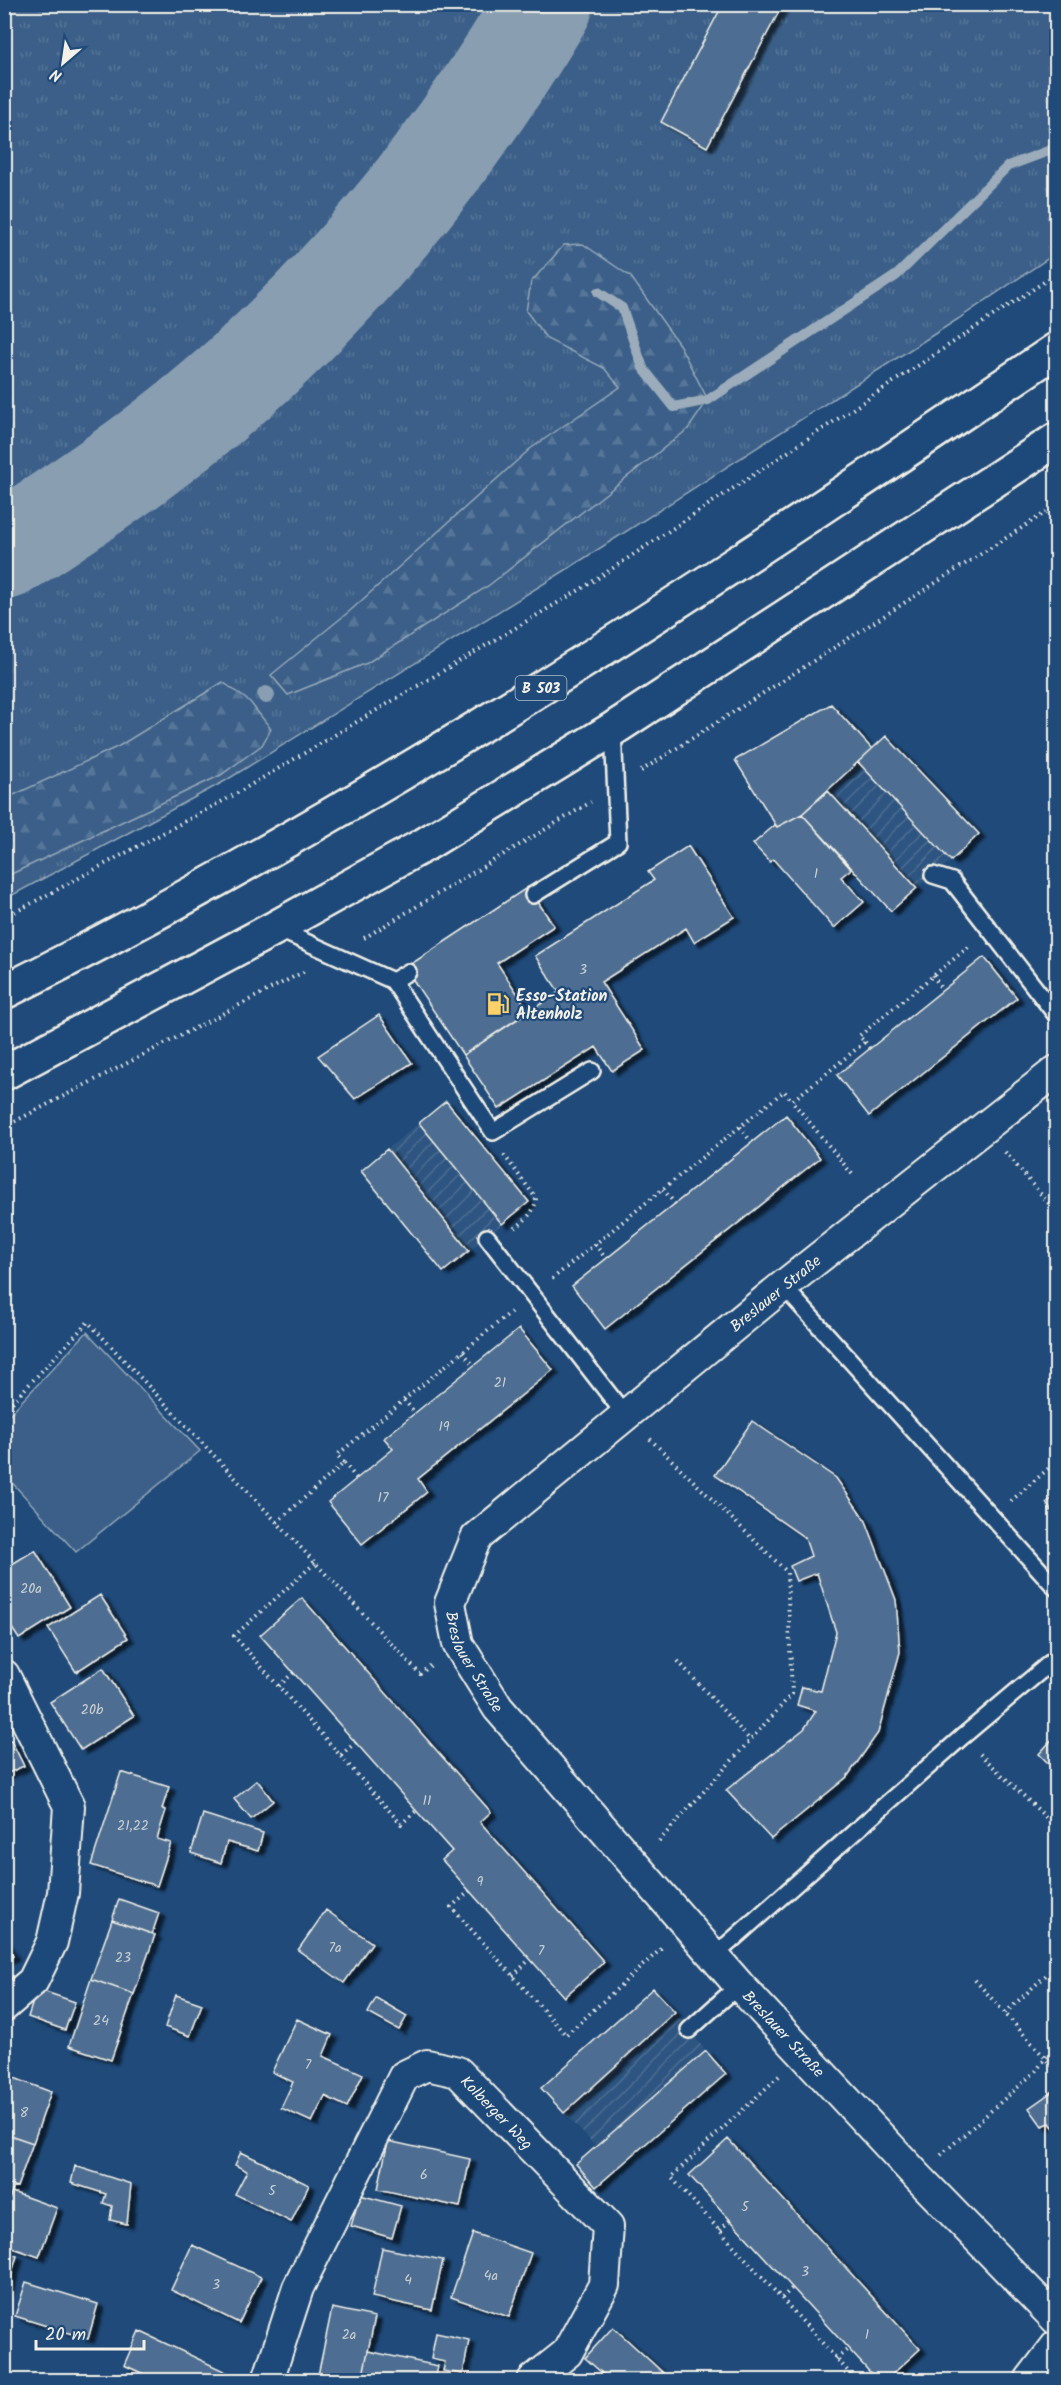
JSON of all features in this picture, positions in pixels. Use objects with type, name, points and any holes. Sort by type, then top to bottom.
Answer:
[{"type":"highway","name":"B 503","points":[[4,992],[274,849],[549,683],[742,560],[1056,350]]},
{"type":"highway","points":[[4,1073],[275,928],[424,845],[613,729],[1056,440]]},
{"type":"street","name":"Breslauer Straße","points":[[1056,1071],[783,1286],[476,1538],[450,1603],[458,1644],[498,1707],[739,1985],[917,2176],[1056,2319]]},
{"type":"street","points":[[4,1675],[69,1806],[63,1893],[52,1942],[33,1980],[4,2006]]},
{"type":"street","name":"Kolberger Weg","points":[[268,2380],[298,2288],[404,2076],[427,2065],[458,2072],[608,2226],[604,2285],[567,2353],[532,2380]]},
{"type":"street","points":[[1030,2380],[1056,2346]]},
{"type":"lane","points":[[533,895],[618,842],[613,729]]},
{"type":"lane","points":[[933,875],[952,881],[1056,1015]]},
{"type":"lane","points":[[275,928],[393,981],[493,1132],[592,1071]]},
{"type":"lane","points":[[393,981],[408,972]]},
{"type":"lane","points":[[490,1241],[626,1416]]},
{"type":"lane","points":[[783,1286],[1056,1588]]},
{"type":"lane","points":[[714,1957],[962,1737],[1056,1658]]},
{"type":"lane","points":[[689,2030],[739,1985]]},
{"type":"path","points":[[4,918],[232,796],[586,586],[1056,274]]},
{"type":"path","points":[[4,1127],[334,956],[614,789],[1056,506]]},
{"type":"path","points":[[870,1049],[859,1036],[990,929]]},
{"type":"path","points":[[933,975],[942,990]]},
{"type":"path","points":[[792,1101],[865,1042]]},
{"type":"path","points":[[357,1479],[337,1455],[784,1091],[852,1174]]},
{"type":"path","points":[[740,1127],[752,1143]]},
{"type":"path","points":[[985,1129],[1056,1212]]},
{"type":"path","points":[[490,1241],[529,1216],[536,1206],[536,1198],[504,1157],[493,1132]]},
{"type":"path","points":[[663,1189],[675,1204]]},
{"type":"path","points":[[595,1244],[606,1259]]},
{"type":"path","points":[[4,1411],[88,1322],[420,1674],[458,1644]]},
{"type":"path","points":[[463,1352],[474,1366]]},
{"type":"path","points":[[404,1400],[415,1413]]},
{"type":"path","points":[[626,1416],[787,1572],[792,1694],[659,1841],[632,1862]]},
{"type":"path","points":[[992,1517],[1056,1462]]},
{"type":"path","points":[[277,1522],[344,1463]]},
{"type":"path","points":[[315,1563],[234,1636],[401,1824],[417,1810]]},
{"type":"path","points":[[678,1661],[750,1740]]},
{"type":"path","points":[[279,1686],[294,1672]]},
{"type":"path","points":[[962,1737],[1056,1827]]},
{"type":"path","points":[[341,1755],[356,1742]]},
{"type":"path","points":[[470,1891],[451,1907],[566,2035],[687,1926]]},
{"type":"path","points":[[513,1976],[530,1959]]},
{"type":"path","points":[[1005,2013],[1056,1966]]},
{"type":"path","points":[[975,1980],[1056,2070]]},
{"type":"path","points":[[917,2176],[1036,2071],[1056,2044]]},
{"type":"path","points":[[804,2054],[672,2177],[856,2380]]},
{"type":"path","points":[[720,2230],[730,2220]]},
{"type":"path","points":[[782,2298],[792,2288]]},
{"type":"path","points":[[836,2359],[848,2349]]},
{"type":"shaded area","points":[[858,762],[951,861],[917,888],[828,791]]},
{"type":"shaded area","points":[[419,1123],[502,1224],[469,1251],[387,1149]]},
{"type":"shaded area","points":[[675,2012],[706,2051],[596,2147],[564,2113]]},
{"type":"green space","points":[[4,5],[494,5],[388,160],[346,207],[233,323],[115,423],[5,500]]},
{"type":"green space","points":[[594,5],[1056,5],[1056,253],[958,319],[569,568],[225,781],[5,899],[4,598],[46,574],[244,434],[416,252],[540,100]]},
{"type":"green space","points":[[583,244],[631,277],[680,346],[708,400],[688,429],[488,586],[367,663],[288,695],[271,675],[351,610],[530,449],[620,387],[604,368],[547,339],[526,311],[531,282],[564,245]]},
{"type":"green space","points":[[223,682],[250,702],[271,729],[262,745],[221,775],[5,877],[5,799],[119,746]]},
{"type":"green space","points":[[87,1332],[200,1451],[76,1552],[5,1475],[5,1419]]},
{"type":"building","points":[[723,4],[783,4],[707,147],[661,122]]},
{"type":"building","points":[[831,704],[872,749],[802,814],[777,827],[735,760]]},
{"type":"building","points":[[886,736],[979,834],[951,861],[858,762]]},
{"type":"building","points":[[828,791],[917,888],[891,911],[802,814]]},
{"type":"building","points":[[802,814],[851,869],[841,877],[864,902],[834,928],[773,859],[770,862],[753,844],[775,825],[777,827]]},
{"type":"building","points":[[688,846],[734,917],[694,942],[686,928],[601,982],[645,1050],[612,1071],[596,1047],[499,1109],[463,1055],[559,992],[535,956],[654,880],[648,872]]},
{"type":"building","points":[[528,887],[554,926],[497,963],[529,1011],[463,1055],[405,968]]},
{"type":"building","points":[[984,957],[1017,998],[869,1116],[837,1075]]},
{"type":"building","points":[[379,1015],[412,1063],[355,1099],[318,1056]]},
{"type":"building","points":[[446,1101],[529,1202],[502,1224],[419,1123]]},
{"type":"building","points":[[786,1115],[820,1158],[605,1329],[572,1286]]},
{"type":"building","points":[[387,1149],[469,1251],[443,1272],[361,1171]]},
{"type":"building","points":[[519,1329],[553,1370],[418,1479],[427,1492],[362,1544],[328,1502],[393,1449],[384,1438]]},
{"type":"building","points":[[752,1421],[836,1478],[866,1521],[896,1600],[900,1652],[878,1733],[847,1777],[771,1839],[726,1790],[804,1729],[816,1711],[797,1705],[802,1687],[821,1691],[836,1632],[817,1573],[796,1581],[790,1566],[811,1556],[805,1538],[715,1475]]},
{"type":"building","points":[[1056,1496],[1056,1518],[1046,1503]]},
{"type":"building","points":[[35,1550],[70,1607],[19,1639],[4,1616],[4,1569]]},
{"type":"building","points":[[100,1595],[128,1638],[76,1672],[48,1628]]},
{"type":"building","points":[[302,1598],[491,1812],[480,1822],[604,1962],[564,1997],[442,1860],[452,1851],[260,1635]]},
{"type":"building","points":[[103,1668],[134,1716],[81,1750],[50,1702]]},
{"type":"building","points":[[1056,1735],[1056,1771],[1039,1754]]},
{"type":"building","points":[[11,1740],[24,1766],[4,1775],[4,1743]]},
{"type":"building","points":[[121,1772],[169,1787],[162,1809],[166,1810],[157,1839],[171,1843],[157,1886],[91,1865]]},
{"type":"building","points":[[257,1780],[273,1801],[251,1819],[234,1799]]},
{"type":"building","points":[[203,1814],[263,1833],[258,1851],[227,1842],[221,1863],[191,1853]]},
{"type":"building","points":[[119,1899],[159,1913],[152,1934],[112,1920]]},
{"type":"building","points":[[326,1910],[372,1943],[344,1983],[298,1950]]},
{"type":"building","points":[[112,1920],[155,1935],[134,1994],[91,1979]]},
{"type":"building","points":[[4,1940],[13,1956],[4,1961]]},
{"type":"building","points":[[91,1979],[134,1994],[111,2060],[69,2046]]},
{"type":"building","points":[[653,1988],[675,2012],[564,2113],[541,2088]]},
{"type":"building","points":[[37,1989],[75,2002],[65,2030],[28,2017]]},
{"type":"building","points":[[176,1995],[202,2004],[190,2036],[165,2027]]},
{"type":"building","points":[[376,1998],[407,2016],[399,2030],[368,2013]]},
{"type":"building","points":[[297,2019],[332,2035],[323,2056],[363,2074],[347,2107],[325,2096],[312,2122],[281,2108],[293,2082],[272,2072]]},
{"type":"building","points":[[706,2051],[726,2074],[596,2187],[576,2164]]},
{"type":"building","points":[[9,2076],[51,2092],[33,2143],[4,2133],[4,2088]]},
{"type":"building","points":[[1056,2089],[1056,2131],[1050,2123],[1042,2126],[1029,2108]]},
{"type":"building","points":[[4,2133],[33,2143],[17,2187],[4,2183]]},
{"type":"building","points":[[728,2139],[920,2349],[886,2380],[877,2380],[689,2175]]},
{"type":"building","points":[[388,2141],[470,2159],[460,2207],[378,2189]]},
{"type":"building","points":[[241,2152],[309,2185],[291,2222],[235,2194],[247,2171],[235,2165]]},
{"type":"building","points":[[75,2166],[131,2184],[127,2224],[110,2220],[112,2206],[103,2203],[106,2194],[71,2183]]},
{"type":"building","points":[[4,2183],[14,2186],[4,2213]]},
{"type":"building","points":[[12,2192],[57,2208],[39,2257],[4,2245],[4,2213]]},
{"type":"building","points":[[360,2195],[401,2206],[392,2238],[351,2226]]},
{"type":"building","points":[[473,2233],[531,2253],[509,2317],[451,2297]]},
{"type":"building","points":[[192,2245],[261,2277],[239,2323],[171,2290]]},
{"type":"building","points":[[382,2248],[443,2260],[432,2310],[372,2297]]},
{"type":"building","points":[[4,2252],[17,2256],[6,2292],[4,2291]]},
{"type":"building","points":[[26,2282],[98,2304],[88,2339],[15,2316]]},
{"type":"building","points":[[332,2308],[375,2317],[362,2380],[317,2380]]},
{"type":"building","points":[[613,2327],[671,2380],[610,2380],[585,2358]]},
{"type":"building","points":[[139,2331],[226,2372],[222,2380],[157,2380],[124,2365]]},
{"type":"building","points":[[436,2333],[469,2340],[463,2374],[443,2371],[445,2362],[431,2359]]},
{"type":"building","points":[[368,2351],[438,2366],[435,2380],[362,2380]]},
{"type":"waterway","points":[[598,292],[622,308],[643,368],[674,407],[708,400],[897,275],[1008,166],[1056,148]]},
{"type":"taxiway","points":[[4,551],[102,486],[165,440],[226,390],[297,324],[375,239],[448,148],[514,53],[544,4]]},
{"type":"place","name":"Esso-Station Altenholz","points":[[498,1004]]}]
